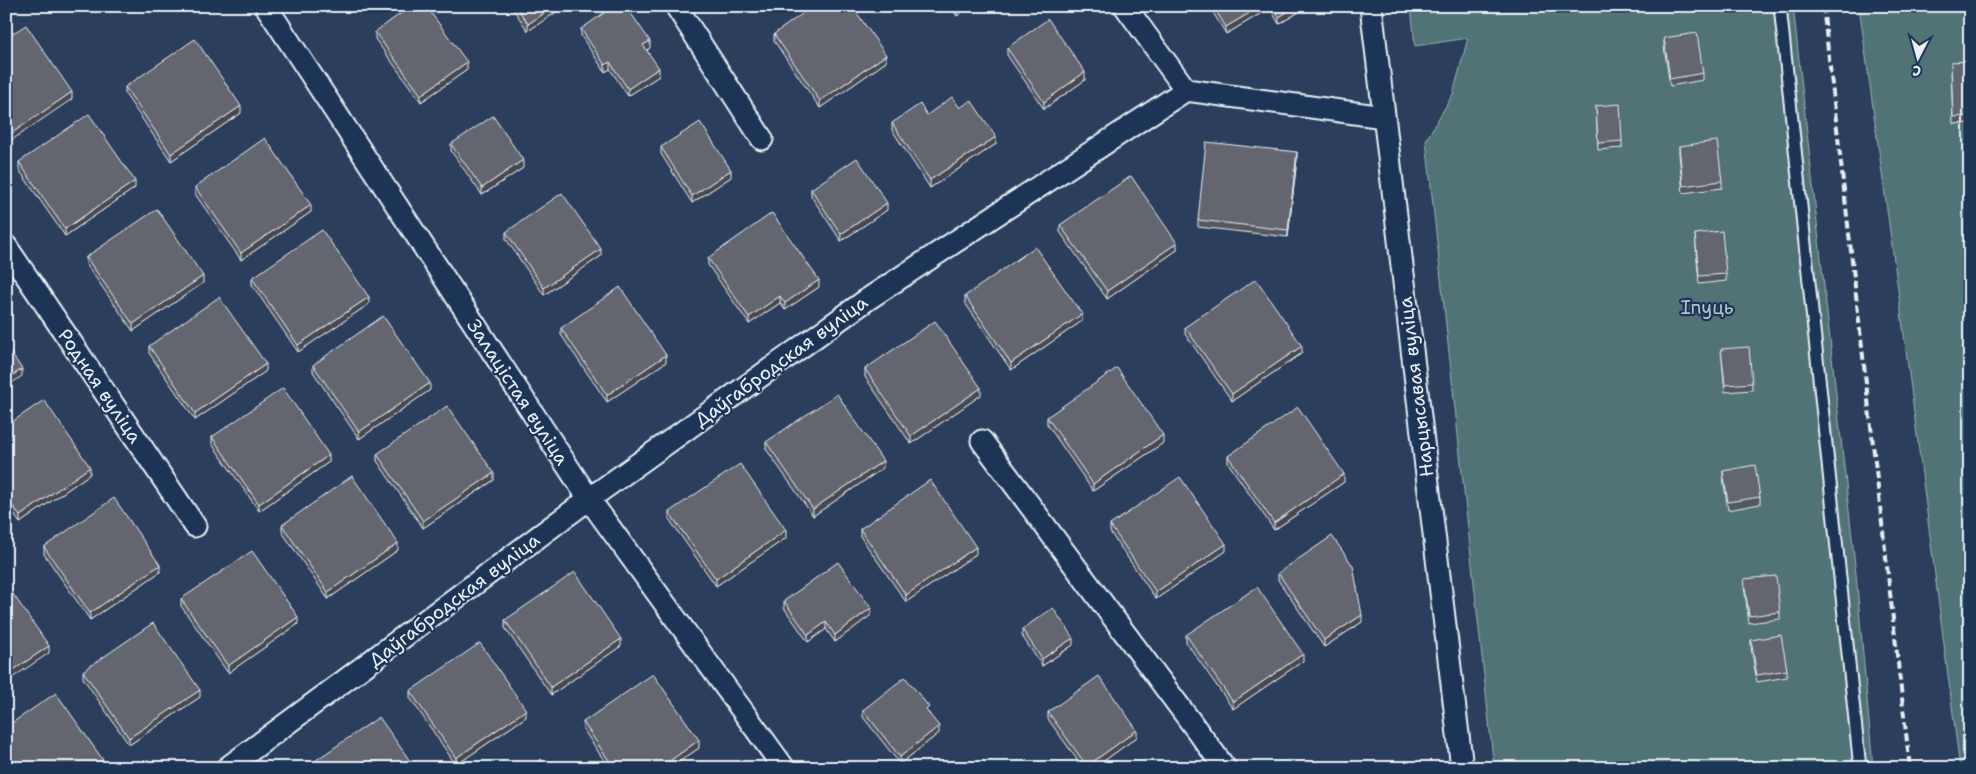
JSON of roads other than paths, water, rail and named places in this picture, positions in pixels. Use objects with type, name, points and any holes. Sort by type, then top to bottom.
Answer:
[{"type":"street","name":"Залацістая вуліца","points":[[266,6],[589,499],[784,768]]},
{"type":"street","points":[[676,6],[762,138]]},
{"type":"street","points":[[1125,6],[1186,90],[1384,117]]},
{"type":"street","name":"Нарцысавая вуліца","points":[[1371,6],[1462,768]]},
{"type":"street","name":"Даўгабродская вуліца","points":[[227,768],[589,499],[868,299],[1186,90]]},
{"type":"street","name":"Родная вуліца","points":[[6,246],[195,526]]},
{"type":"street","points":[[982,441],[1225,768]]},
{"type":"lane","points":[[1780,6],[1860,768]]},
{"type":"railway","points":[[1823,6],[1910,768]]},
{"type":"park label","name":"Іпуць","points":[[1707,307]]}]
